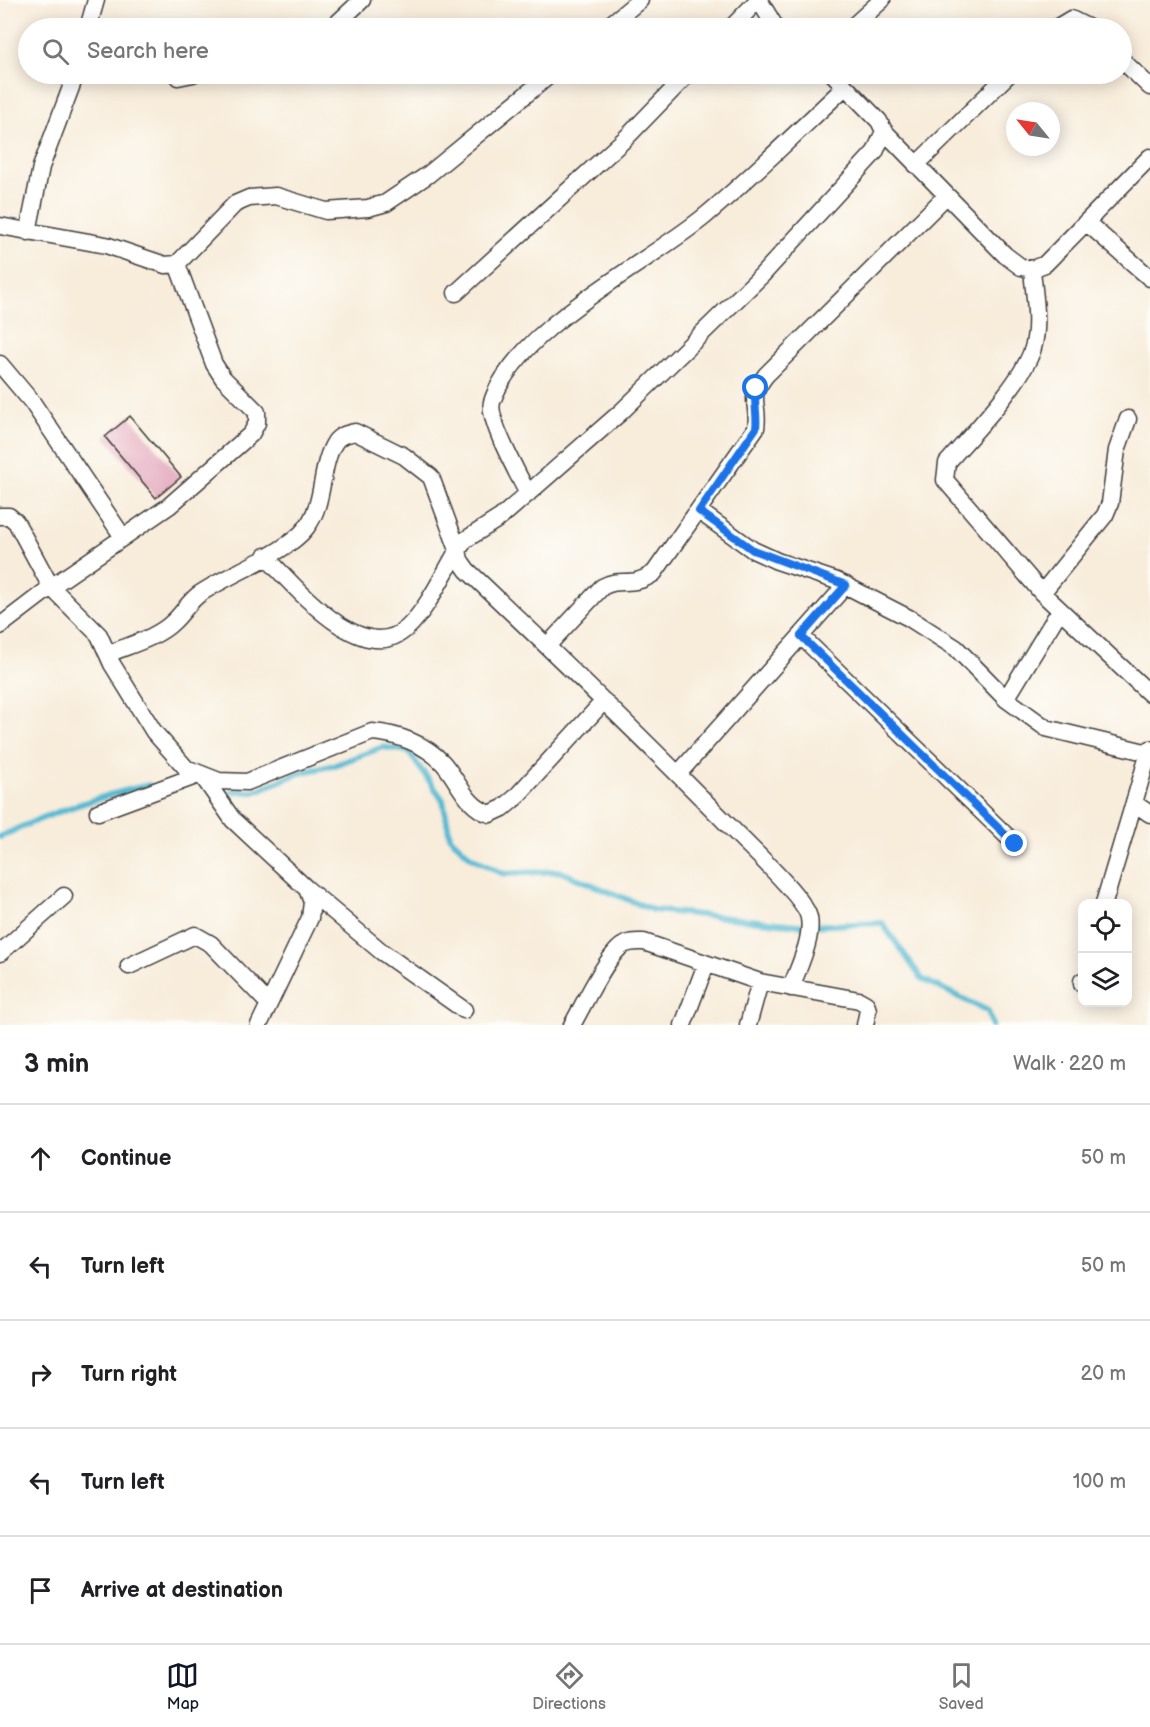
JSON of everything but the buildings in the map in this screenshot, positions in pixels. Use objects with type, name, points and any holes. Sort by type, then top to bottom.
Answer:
[{"type":"street","points":[[91,18],[96,0]]},
{"type":"street","points":[[343,18],[362,0]]},
{"type":"street","points":[[618,18],[640,0]]},
{"type":"street","points":[[741,18],[758,0],[770,18]]},
{"type":"street","points":[[863,18],[882,0]]},
{"type":"street","points":[[1132,70],[1150,87]]},
{"type":"street","points":[[28,232],[41,167],[72,84]]},
{"type":"street","points":[[0,226],[106,245],[165,265],[177,264],[235,204],[249,198],[276,196],[326,212],[368,208],[386,202],[429,174],[539,84]]},
{"type":"street","points":[[456,293],[626,138],[678,84]]},
{"type":"street","points":[[842,84],[879,121],[884,131],[946,196],[1005,255],[1021,267],[1032,269],[1045,264],[1150,157]]},
{"type":"street","points":[[916,165],[999,84]]},
{"type":"street","points":[[528,494],[493,419],[491,405],[503,380],[519,359],[604,286],[704,217],[845,87]]},
{"type":"street","points":[[265,556],[315,606],[358,635],[377,640],[395,637],[409,627],[465,540],[501,516],[528,494],[621,412],[762,275],[875,152],[884,131]]},
{"type":"street","points":[[547,646],[602,587],[611,582],[639,583],[654,573],[756,428],[758,416],[753,399],[756,388],[766,375],[946,196]]},
{"type":"street","points":[[1086,222],[1150,278]]},
{"type":"street","points":[[0,626],[51,587],[169,506],[251,434],[257,423],[257,412],[223,378],[214,364],[177,264]]},
{"type":"street","points":[[1032,269],[1036,325],[1028,359],[1014,382],[947,463],[944,472],[945,480],[1042,593],[1150,694]]},
{"type":"street","points":[[0,364],[32,402],[123,537]]},
{"type":"street","points":[[1042,593],[1105,514],[1110,503],[1117,450],[1128,419]]},
{"type":"street","points":[[108,654],[173,623],[198,595],[305,530],[317,512],[335,441],[343,435],[355,432],[404,456],[431,477],[460,560],[467,570],[678,774],[774,871],[805,909],[809,918],[807,938],[791,988]]},
{"type":"street","points":[[699,511],[753,550],[846,585],[909,618],[956,648],[1006,699],[1046,728],[1149,751],[1105,899]]},
{"type":"street","points":[[0,516],[9,516],[16,522],[51,587],[99,635],[154,732],[186,768],[219,782],[246,782],[372,732],[392,734],[408,740],[443,763],[478,810],[490,814],[503,808],[515,798],[604,701]]},
{"type":"street","points":[[678,774],[846,585]]},
{"type":"street","points":[[1006,699],[1060,610]]},
{"type":"street","points":[[801,636],[1015,844]]},
{"type":"street","points":[[98,812],[201,774]]},
{"type":"street","points":[[201,774],[233,820],[307,889],[382,952],[464,1010]]},
{"type":"street","points":[[1134,803],[1150,814]]},
{"type":"street","points":[[259,1025],[310,918],[312,902],[307,889]]},
{"type":"street","points":[[0,953],[64,896]]},
{"type":"street","points":[[129,966],[195,935],[211,944],[268,1003]]},
{"type":"street","points":[[572,1025],[613,956],[622,946],[631,942],[644,942],[760,982],[859,1000],[866,1004],[868,1010],[865,1025]]},
{"type":"street","points":[[683,1025],[706,964]]},
{"type":"street","points":[[748,1025],[760,982]]},
{"type":"waterway","points":[[232,791],[253,792],[299,773],[335,765],[383,747],[408,751],[443,800],[450,837],[471,857],[504,874],[559,871],[653,910],[807,926],[882,923],[922,979],[988,1011],[992,1025]]},
{"type":"waterway","points":[[0,837],[73,806],[149,785]]},
{"type":"route","points":[[756,388],[753,399],[758,416],[756,428],[738,451],[699,511],[753,550],[777,561],[846,585],[801,636],[1015,844]]}]
